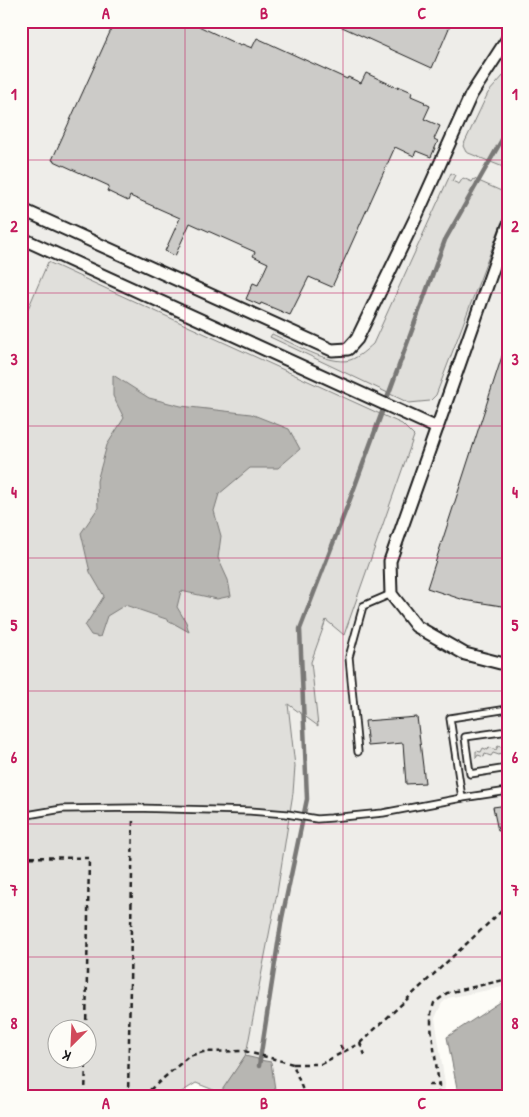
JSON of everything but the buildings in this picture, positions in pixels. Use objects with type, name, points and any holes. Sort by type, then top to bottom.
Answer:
[{"type":"street","points":[[21,209],[332,350],[348,349],[358,339],[471,95],[508,38]]},
{"type":"street","points":[[508,226],[390,560],[391,594],[416,626],[465,654],[508,665]]},
{"type":"street","points":[[21,238],[437,428]]},
{"type":"lane","points":[[358,752],[349,657],[363,606],[391,594]]},
{"type":"lane","points":[[462,798],[450,718],[508,709]]},
{"type":"lane","points":[[508,731],[465,738],[470,774],[508,768]]},
{"type":"lane","points":[[21,825],[25,825],[23,816],[62,810],[133,808],[250,811],[317,819],[383,813],[508,791]]},
{"type":"path","points":[[128,1096],[133,808]]},
{"type":"path","points":[[21,857],[89,858],[86,1020]]},
{"type":"path","points":[[144,1096],[189,1056],[203,1052],[244,1051],[293,1064],[321,1064],[344,1052],[360,1043],[508,905]]},
{"type":"path","points":[[438,1096],[439,1085],[431,1027],[431,1013],[434,1003],[446,993],[508,979]]},
{"type":"path","points":[[360,1043],[365,1055]]},
{"type":"path","points":[[340,1046],[344,1052]]},
{"type":"path","points":[[293,1064],[305,1096]]},
{"type":"path","points":[[85,1096],[86,1070]]},
{"type":"path","points":[[428,1085],[439,1085]]},
{"type":"shaded area","points":[[21,21],[508,21],[508,986],[448,998],[442,1003],[435,1018],[445,1084],[444,1096],[276,1096],[271,1062],[245,1056],[221,1093],[196,1083],[175,1096],[21,1096]]},
{"type":"shaded area","points":[[508,68],[508,169],[466,152],[463,146],[488,93]]},
{"type":"shaded area","points":[[451,173],[455,175],[452,181],[459,184],[463,178],[472,182],[474,179],[508,194],[508,206],[436,395],[430,401],[409,403],[270,337],[272,334],[322,357],[342,361],[356,357],[373,344]]},
{"type":"shaded area","points":[[48,262],[402,424],[414,436],[344,635],[326,620],[311,662],[318,726],[288,704],[295,766],[293,793],[277,893],[245,1056],[221,1093],[196,1083],[175,1096],[21,1096],[21,325]]},
{"type":"shaded area","points":[[113,375],[149,398],[181,406],[251,414],[289,429],[300,449],[278,468],[250,468],[219,494],[214,511],[221,536],[218,558],[228,580],[231,596],[217,599],[181,591],[177,607],[186,622],[189,632],[166,619],[125,605],[107,616],[100,637],[91,635],[85,626],[104,596],[90,572],[81,533],[98,508],[97,481],[107,445],[124,418],[113,396]]},
{"type":"shaded area","points":[[506,745],[508,750],[506,749],[499,755],[493,753],[491,756],[485,754],[484,757],[478,755],[476,758],[476,751],[481,752],[483,748],[488,750],[489,747],[496,750],[498,746],[503,748]]},
{"type":"shaded area","points":[[508,997],[508,1096],[456,1096],[457,1088],[447,1037]]},
{"type":"shaded area","points":[[245,1056],[258,1059],[259,1063],[260,1060],[271,1062],[276,1096],[218,1096]]},
{"type":"waterway","points":[[259,1066],[282,918],[307,799],[300,629],[352,494],[445,240],[508,129]]}]
